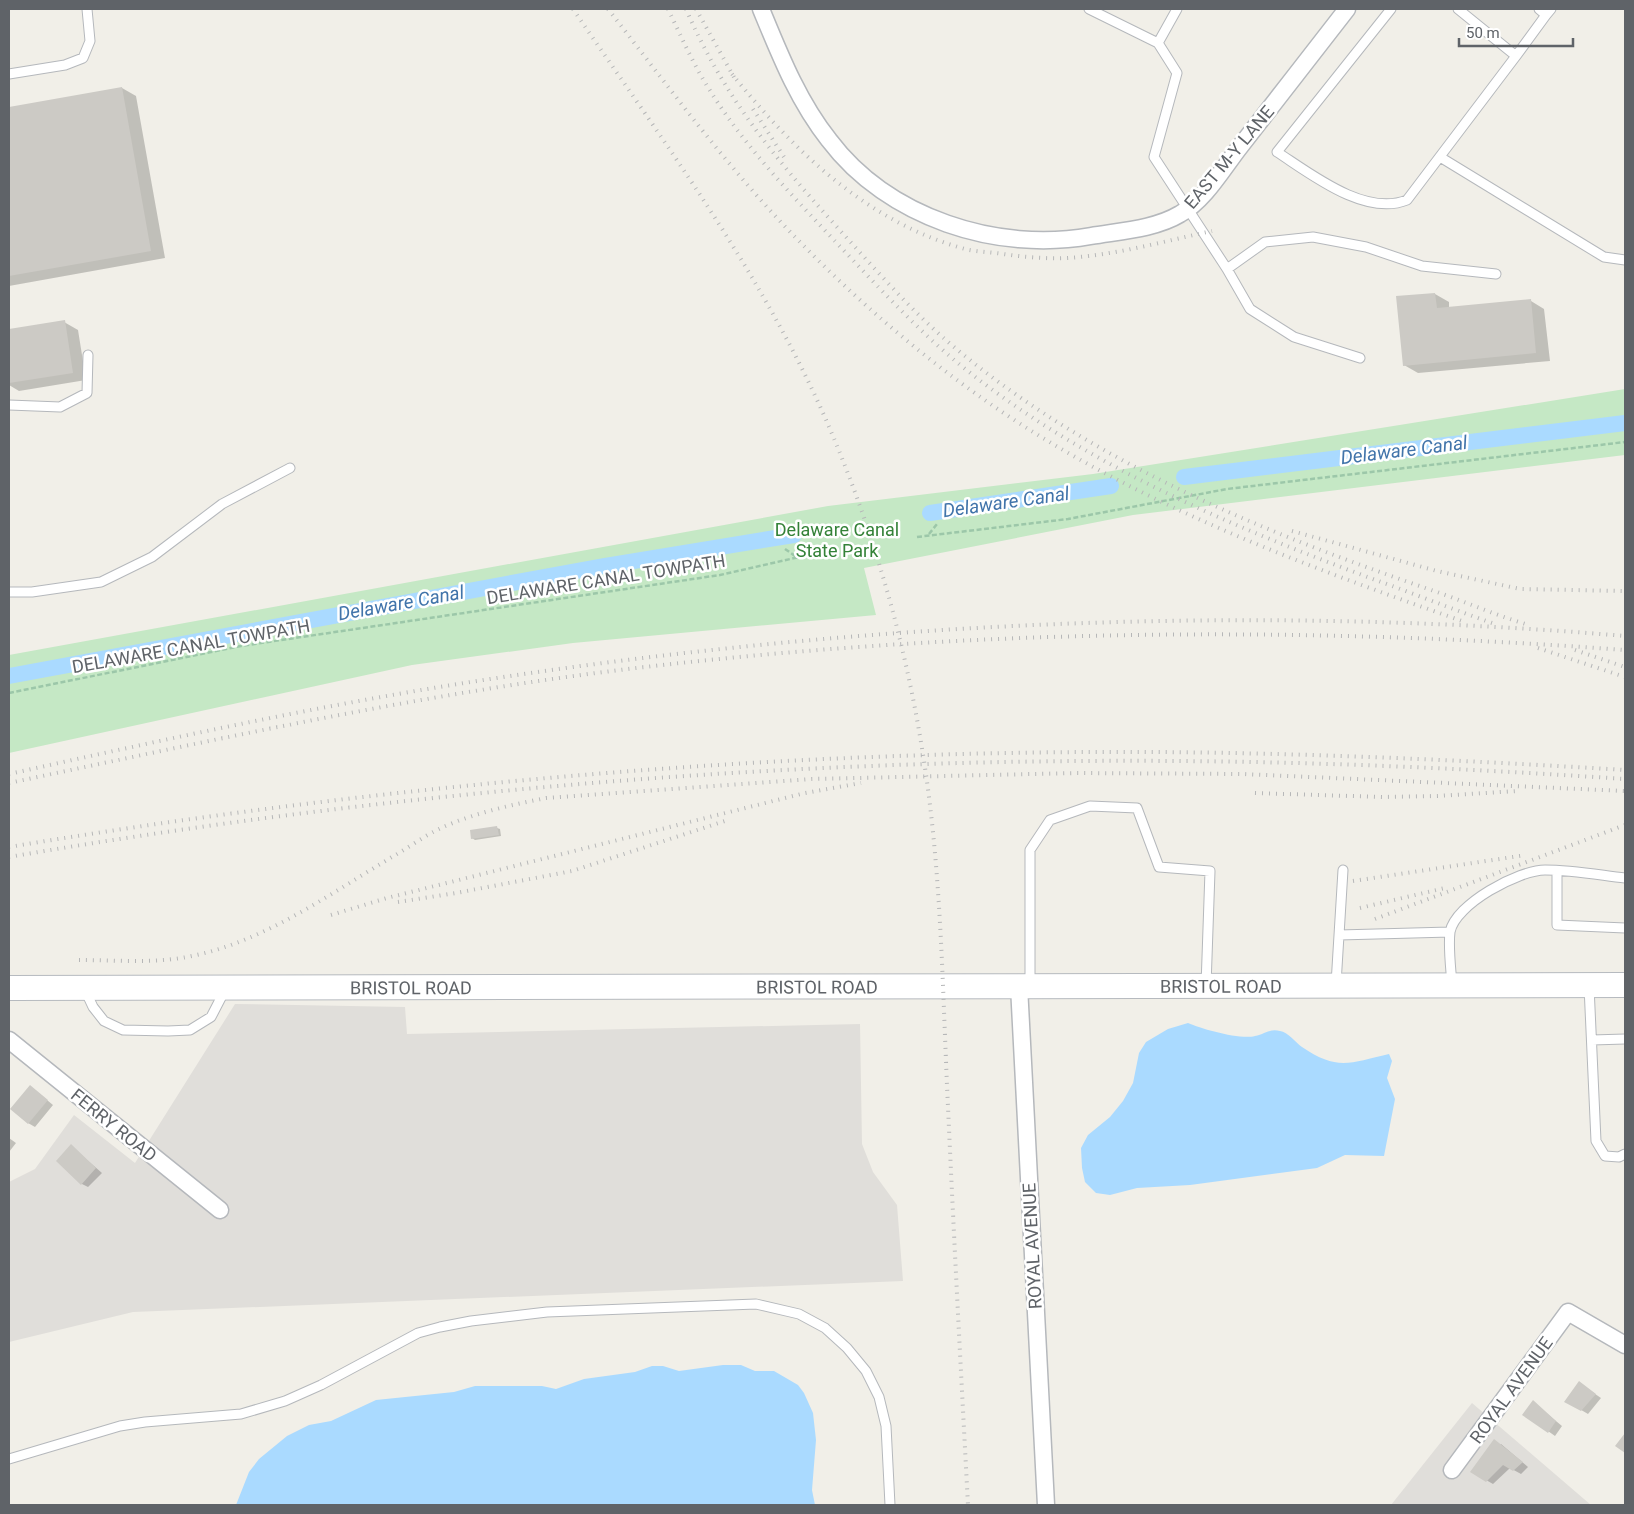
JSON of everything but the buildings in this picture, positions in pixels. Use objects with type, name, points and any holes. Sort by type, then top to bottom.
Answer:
[{"type":"main road","name":"BRISTOL ROAD","points":[[9,988],[1625,985]]},
{"type":"street","name":"EAST M-Y LANE","points":[[761,9],[795,86],[828,140],[870,182],[926,215],[982,234],[1023,241],[1082,238],[1154,225],[1174,217],[1189,208],[1218,176],[1347,9]]},
{"type":"street","name":"ROYAL AVENUE","points":[[1025,986],[1046,1505]]},
{"type":"street","name":"FERRY ROAD","points":[[9,1040],[220,1210]]},
{"type":"street","name":"ROYAL AVENUE","points":[[1452,1470],[1568,1312],[1625,1345]]},
{"type":"lane","points":[[9,74],[65,65],[83,58],[90,41],[87,9]]},
{"type":"lane","points":[[1089,9],[1158,44],[1177,73],[1154,157],[1189,208],[1250,309],[1294,337],[1360,358]]},
{"type":"lane","points":[[1158,44],[1177,9]]},
{"type":"lane","points":[[1391,9],[1278,152],[1327,185],[1379,204],[1394,205],[1407,200],[1549,12],[1539,9]]},
{"type":"lane","points":[[1458,9],[1516,56]]},
{"type":"lane","points":[[1440,157],[1604,257],[1625,260]]},
{"type":"lane","points":[[1227,269],[1265,242],[1313,237],[1366,247],[1422,266],[1496,274]]},
{"type":"lane","points":[[9,405],[60,407],[87,393],[88,355]]},
{"type":"lane","points":[[9,592],[32,592],[101,582],[152,557],[222,504],[290,468]]},
{"type":"lane","points":[[1025,986],[1030,850],[1050,820],[1090,806],[1137,808],[1159,867],[1210,871],[1206,986]]},
{"type":"lane","points":[[1336,986],[1343,870]]},
{"type":"lane","points":[[1452,986],[1450,932],[1455,918],[1468,904],[1512,879],[1543,870],[1625,878]]},
{"type":"lane","points":[[1556,871],[1557,925],[1625,928]]},
{"type":"lane","points":[[1339,935],[1450,932]]},
{"type":"lane","points":[[1589,986],[1596,1141],[1605,1156],[1619,1158],[1625,1154]]},
{"type":"lane","points":[[84,988],[94,1008],[104,1021],[123,1030],[168,1031],[190,1030],[211,1017],[226,988]]},
{"type":"lane","points":[[1592,1040],[1625,1039]]},
{"type":"lane","points":[[9,1459],[120,1426],[145,1422],[241,1414],[285,1401],[321,1385],[418,1332],[463,1322],[557,1311],[756,1304],[792,1312],[825,1328],[847,1348],[866,1371],[879,1397],[886,1426],[890,1505]]},
{"type":"path","points":[[917,537],[1068,519],[1227,489],[1625,442]]},
{"type":"path","points":[[928,535],[937,524]]},
{"type":"path","points":[[785,550],[798,558]]},
{"type":"path","name":"DELAWARE CANAL TOWPATH","points":[[9,693],[242,646],[720,575],[821,552]]},
{"type":"shaded area","points":[[235,1004],[405,1007],[407,1034],[860,1024],[862,1144],[873,1172],[897,1205],[903,1281],[133,1312],[9,1342],[9,1182],[35,1169],[74,1115],[135,1163]]},
{"type":"shaded area","points":[[1472,1403],[1591,1505],[1391,1505]]},
{"type":"green space","name":"Delaware Canal State Park","points":[[1625,389],[1625,455],[1133,515],[864,568],[876,615],[573,643],[412,665],[9,753],[9,655],[828,506],[1093,474]]},
{"type":"water","points":[[1188,1023],[1211,1031],[1248,1037],[1276,1030],[1289,1035],[1314,1055],[1335,1062],[1354,1062],[1389,1054],[1392,1061],[1387,1078],[1395,1099],[1384,1156],[1345,1155],[1317,1168],[1190,1185],[1137,1188],[1110,1195],[1096,1193],[1085,1182],[1082,1168],[1081,1148],[1088,1135],[1110,1117],[1123,1101],[1133,1083],[1139,1053],[1146,1042],[1168,1029]]},
{"type":"water","points":[[723,1365],[741,1365],[755,1371],[774,1371],[798,1385],[804,1393],[813,1413],[816,1440],[812,1490],[815,1505],[236,1505],[249,1472],[259,1459],[287,1436],[309,1425],[331,1421],[376,1400],[454,1392],[475,1386],[542,1386],[556,1389],[584,1379],[635,1372],[652,1366],[663,1366],[679,1371]]},
{"type":"waterway","name":"Delaware Canal","points":[[1184,477],[1625,423]]},
{"type":"waterway","name":"Delaware Canal","points":[[930,513],[1111,486]]},
{"type":"waterway","name":"Delaware Canal","points":[[9,676],[604,566],[794,535]]},
{"type":"railway","points":[[573,9],[712,213],[775,318],[804,373],[848,473],[879,564],[892,610],[914,703],[929,797],[937,874],[968,1505]]},
{"type":"railway","points":[[608,9],[722,155],[796,238],[881,319],[973,392],[1038,435],[1088,464],[1192,516],[1299,561],[1462,621]]},
{"type":"railway","points":[[668,9],[692,60],[709,89],[751,148],[798,202],[877,286],[959,364],[1055,432],[1157,488],[1264,537],[1492,623]]},
{"type":"railway","points":[[686,9],[700,40],[733,97],[791,175],[882,277],[930,326],[965,356],[1018,396],[1074,432],[1131,465],[1190,495],[1313,547],[1529,625]]},
{"type":"railway","points":[[696,9],[735,79]]},
{"type":"railway","points":[[732,74],[781,130],[835,180],[865,202],[896,221],[929,237],[965,249],[1027,257],[1067,258],[1122,251],[1212,231]]},
{"type":"railway","points":[[753,109],[784,157]]},
{"type":"railway","points":[[1292,531],[1437,571],[1520,589],[1625,591]]},
{"type":"railway","points":[[9,774],[177,737],[401,693],[603,663],[748,646],[894,633],[1040,625],[1187,621],[1333,621],[1479,626],[1625,636]]},
{"type":"railway","points":[[9,783],[317,719],[472,691],[628,669],[753,656],[1002,639],[1250,634],[1500,642],[1625,650]]},
{"type":"railway","points":[[1538,648],[1625,677]]},
{"type":"railway","points":[[1575,650],[1625,667]]},
{"type":"railway","points":[[9,847],[142,826],[411,792],[546,778],[817,759],[953,754],[1155,752],[1424,759],[1625,770]]},
{"type":"railway","points":[[9,857],[299,814],[445,797],[591,783],[884,765],[1177,761],[1289,763],[1513,772],[1625,779]]},
{"type":"railway","points":[[79,960],[164,960],[192,956],[245,940],[320,901],[441,828],[479,814],[546,798],[812,779],[1077,773],[1243,774],[1625,791]]},
{"type":"railway","points":[[331,915],[387,898],[805,793],[861,783]]},
{"type":"railway","points":[[1255,793],[1382,797],[1517,791]]},
{"type":"railway","points":[[398,902],[572,871],[728,820]]},
{"type":"railway","points":[[1375,919],[1625,825]]},
{"type":"railway","points":[[1353,881],[1526,855]]},
{"type":"railway","points":[[1360,908],[1445,888]]}]
